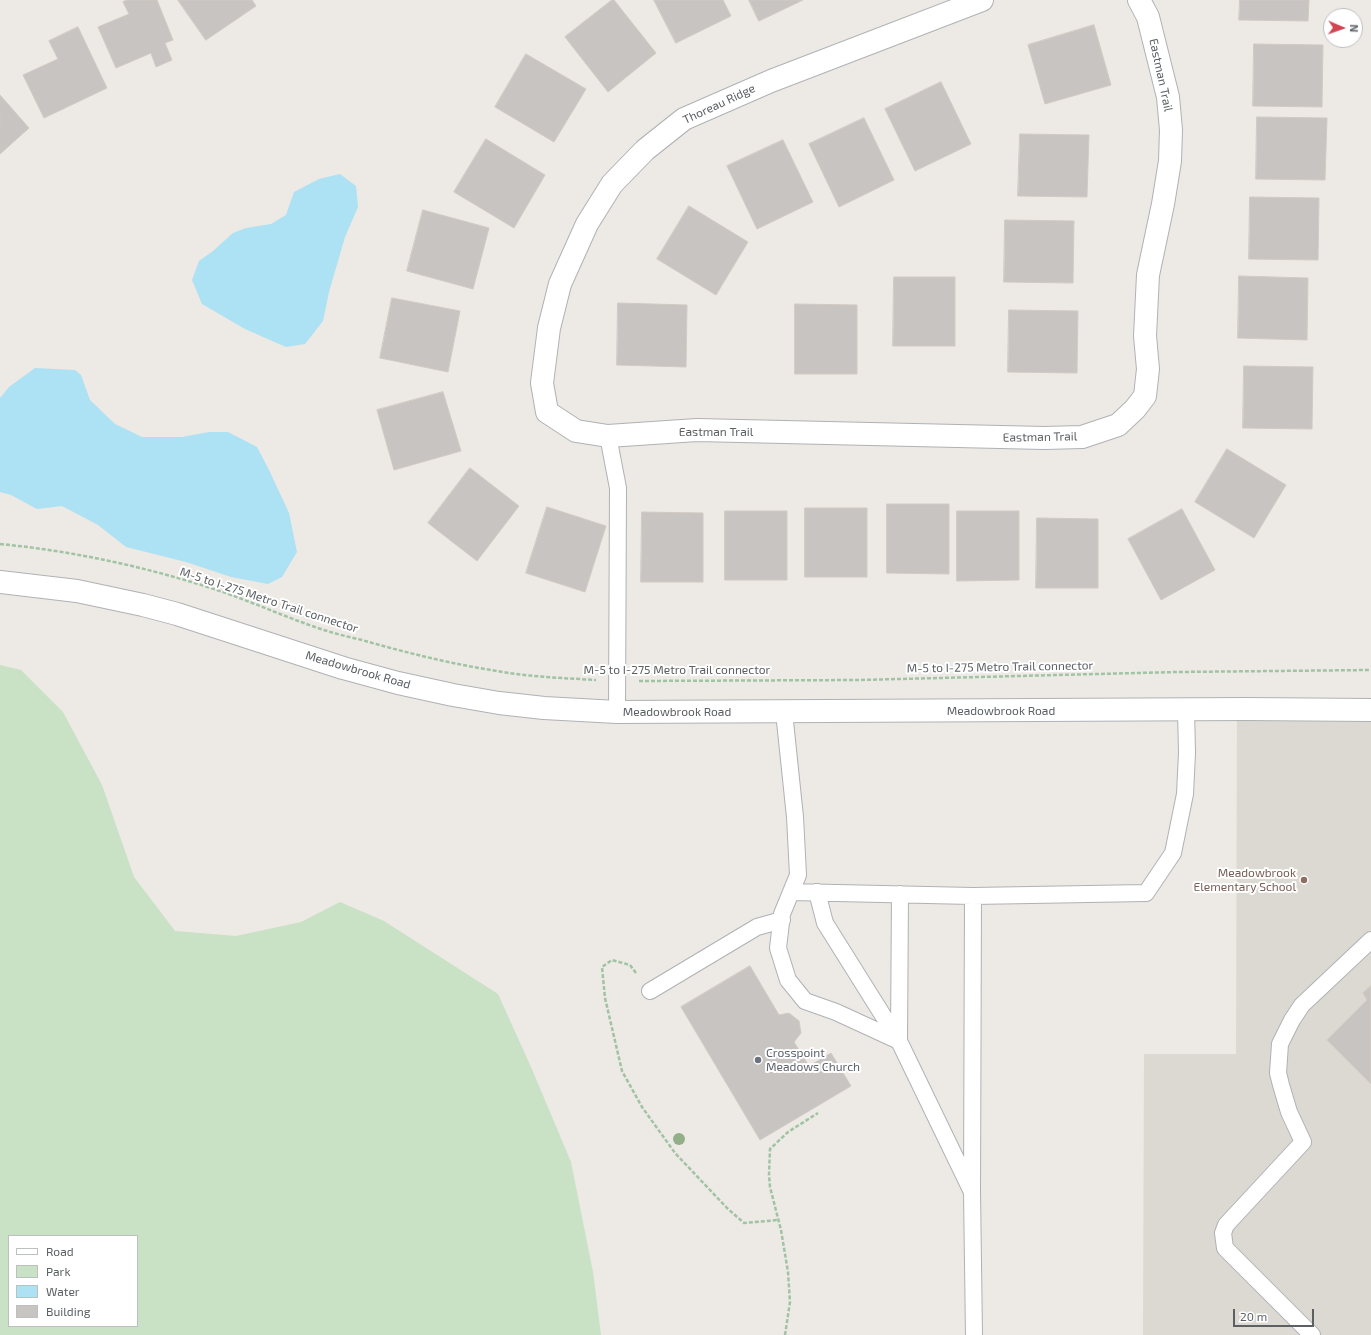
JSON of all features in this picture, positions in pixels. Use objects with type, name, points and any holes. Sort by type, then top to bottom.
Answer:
[{"type":"street","name":"Thoreau Ridge","points":[[547,412],[542,383],[549,328],[560,284],[587,224],[612,184],[645,150],[684,119],[771,81],[982,0]]},
{"type":"street","name":"Eastman Trail","points":[[547,412],[576,431],[608,436],[697,430],[1044,438],[1082,437],[1118,425],[1135,409],[1145,396],[1148,369],[1145,336],[1148,275],[1163,204],[1170,161],[1171,130],[1168,97],[1148,17],[1139,0]]},
{"type":"street","name":"Meadowbrook Road","points":[[0,582],[77,591],[143,605],[177,614],[343,668],[398,683],[499,703],[544,708],[617,712],[1371,710]]},
{"type":"lane","points":[[608,436],[618,488],[617,712]]},
{"type":"lane","points":[[792,892],[973,896],[1146,893],[1173,853],[1185,794],[1187,753],[1186,710]]},
{"type":"lane","points":[[784,712],[795,817],[798,875],[782,914],[778,948],[788,980],[805,1000],[836,1012],[899,1041]]},
{"type":"lane","points":[[817,892],[825,923],[899,1041],[972,1192]]},
{"type":"lane","points":[[899,1041],[900,894]]},
{"type":"lane","points":[[973,896],[972,1192],[974,1335]]},
{"type":"lane","points":[[650,991],[757,927],[782,920]]},
{"type":"lane","points":[[1312,1335],[1225,1248],[1223,1233],[1226,1225],[1303,1142],[1285,1100],[1278,1073],[1280,1044],[1286,1032],[1302,1005],[1371,940]]},
{"type":"path","name":"M-5 to I-275 Metro Trail connector","points":[[0,544],[98,558],[216,590],[324,630],[390,648],[462,665],[498,672],[534,676],[617,682],[648,680],[859,680],[1177,672],[1371,670]]},
{"type":"path","points":[[650,991],[630,965],[612,960],[602,967],[604,998],[622,1071],[642,1107],[675,1153],[727,1208],[744,1223],[778,1220]]},
{"type":"path","points":[[784,1335],[790,1302],[788,1272],[770,1187],[770,1149],[788,1132],[818,1113]]},
{"type":"shaded area","name":"Meadowbrook Elementary School","points":[[1237,706],[1371,706],[1371,1335],[1143,1335],[1144,1054],[1236,1054]]},
{"type":"green space","points":[[0,665],[21,670],[63,712],[102,785],[134,877],[175,931],[236,936],[301,922],[340,902],[384,921],[498,994],[571,1162],[593,1272],[601,1335],[0,1335]]},
{"type":"water","points":[[340,174],[356,186],[358,207],[345,237],[329,292],[323,321],[305,344],[286,347],[245,329],[202,304],[192,280],[199,261],[233,233],[246,228],[271,224],[286,215],[294,192],[319,179]]},
{"type":"water","points":[[35,368],[75,370],[81,375],[90,400],[115,424],[142,437],[182,437],[209,432],[228,432],[257,447],[289,513],[297,552],[282,577],[268,584],[231,577],[186,562],[126,547],[98,525],[62,506],[37,509],[11,495],[0,492],[0,398],[9,387]]},
{"type":"building","points":[[127,0],[157,0],[173,40],[165,43],[172,60],[156,67],[151,53],[116,68],[98,27],[129,14],[123,2]]},
{"type":"building","points":[[178,0],[252,0],[256,6],[206,40]]},
{"type":"building","points":[[612,0],[614,0],[656,53],[608,92],[565,37]]},
{"type":"building","points":[[654,0],[723,0],[731,16],[676,43]]},
{"type":"building","points":[[749,0],[803,0],[759,21]]},
{"type":"building","points":[[1240,0],[1309,0],[1308,21],[1239,20]]},
{"type":"building","points":[[1094,25],[1111,85],[1045,104],[1028,45]]},
{"type":"building","points":[[78,27],[107,88],[44,118],[23,75],[58,59],[49,41]]},
{"type":"building","points":[[1254,44],[1323,45],[1322,107],[1253,106]]},
{"type":"building","points":[[526,54],[586,89],[554,142],[495,107]]},
{"type":"building","points":[[941,82],[971,144],[915,171],[885,109]]},
{"type":"building","points":[[0,95],[29,128],[0,154]]},
{"type":"building","points":[[1257,117],[1327,118],[1325,180],[1256,179]]},
{"type":"building","points":[[864,118],[894,180],[839,207],[809,144]]},
{"type":"building","points":[[1020,134],[1089,135],[1087,197],[1018,196]]},
{"type":"building","points":[[486,139],[545,175],[514,228],[454,192]]},
{"type":"building","points":[[783,140],[813,202],[757,229],[727,166]]},
{"type":"building","points":[[1250,197],[1319,198],[1318,260],[1249,259]]},
{"type":"building","points":[[689,206],[748,242],[716,295],[657,259]]},
{"type":"building","points":[[423,210],[489,228],[473,289],[407,271]]},
{"type":"building","points":[[1005,220],[1074,221],[1073,283],[1004,282]]},
{"type":"building","points":[[1239,276],[1308,278],[1307,340],[1238,338]]},
{"type":"building","points":[[894,277],[955,277],[955,346],[893,346]]},
{"type":"building","points":[[392,298],[460,311],[448,372],[380,358]]},
{"type":"building","points":[[618,303],[687,305],[686,367],[617,365]]},
{"type":"building","points":[[795,304],[857,305],[857,374],[795,374]]},
{"type":"building","points":[[1009,310],[1078,311],[1077,373],[1008,372]]},
{"type":"building","points":[[1244,366],[1313,367],[1312,429],[1243,428]]},
{"type":"building","points":[[443,392],[461,451],[394,470],[377,410]]},
{"type":"building","points":[[1227,449],[1286,485],[1254,538],[1195,502]]},
{"type":"building","points":[[470,468],[519,506],[477,561],[428,523]]},
{"type":"building","points":[[887,504],[949,504],[949,574],[887,573]]},
{"type":"building","points":[[547,507],[606,526],[585,592],[526,573]]},
{"type":"building","points":[[805,508],[867,508],[867,577],[805,577]]},
{"type":"building","points":[[1182,509],[1215,570],[1161,600],[1128,539]]},
{"type":"building","points":[[725,511],[787,511],[787,580],[725,580]]},
{"type":"building","points":[[957,511],[1019,511],[1019,580],[957,581]]},
{"type":"building","points":[[642,512],[703,513],[703,582],[641,582]]},
{"type":"building","points":[[1037,518],[1098,519],[1098,588],[1036,588]]},
{"type":"building","name":"Crosspoint Meadows Church","points":[[750,966],[779,1015],[789,1013],[799,1021],[801,1033],[794,1042],[809,1066],[831,1053],[851,1086],[760,1140],[681,1007]]},
{"type":"building","points":[[1371,986],[1371,1084],[1327,1040],[1367,1000],[1363,993]]},
{"type":"place","name":"Meadowbrook Elementary School","points":[[1304,880]]},
{"type":"place","name":"Crosspoint Meadows Church","points":[[758,1060]]}]
